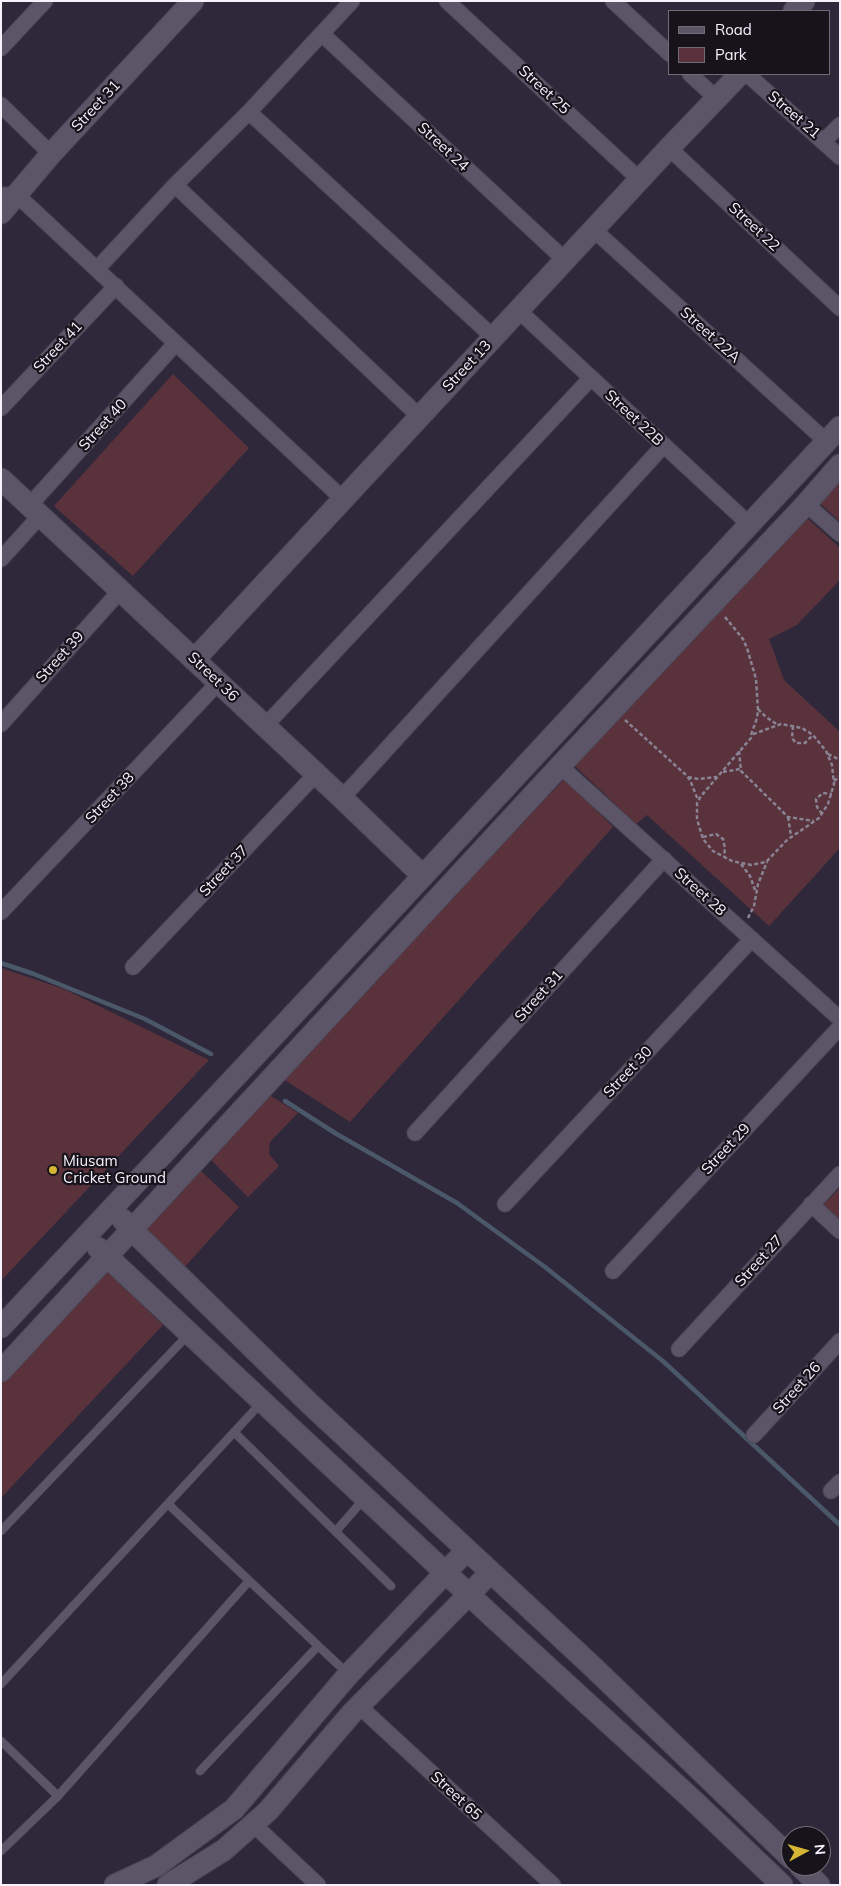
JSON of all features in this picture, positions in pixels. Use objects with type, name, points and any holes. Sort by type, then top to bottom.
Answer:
[{"type":"street","points":[[1,48],[45,1]]},
{"type":"street","name":"Street 31","points":[[1,213],[9,195],[51,154],[193,1]]},
{"type":"street","points":[[98,269],[175,185],[249,112],[352,1]]},
{"type":"street","name":"Street 25","points":[[447,1],[639,179]]},
{"type":"street","points":[[613,1],[668,52]]},
{"type":"street","points":[[783,1],[793,10]]},
{"type":"street","points":[[795,10],[804,1]]},
{"type":"street","name":"Street 24","points":[[322,34],[565,260]]},
{"type":"street","points":[[691,75],[716,98]]},
{"type":"street","name":"Street 13","points":[[194,660],[639,179],[739,75]]},
{"type":"street","name":"Street 21","points":[[748,75],[840,157]]},
{"type":"street","points":[[1,105],[51,154]]},
{"type":"street","points":[[249,112],[493,338]]},
{"type":"street","points":[[824,142],[840,125]]},
{"type":"street","name":"Street 22","points":[[668,148],[840,308]]},
{"type":"street","points":[[175,185],[420,417]]},
{"type":"street","points":[[9,195],[98,269],[344,500]]},
{"type":"street","name":"Street 22A","points":[[593,229],[833,434]]},
{"type":"street","name":"Street 41","points":[[1,408],[116,286]]},
{"type":"street","name":"Street 22B","points":[[518,310],[750,525]]},
{"type":"street","name":"Street 40","points":[[1,559],[34,511],[176,343]]},
{"type":"street","points":[[265,726],[591,378]]},
{"type":"street","points":[[1,1327],[686,594],[833,434]]},
{"type":"street","points":[[342,798],[664,445]]},
{"type":"street","points":[[1,1371],[560,766],[806,504],[840,464]]},
{"type":"street","name":"Street 36","points":[[1,480],[423,876]]},
{"type":"street","points":[[806,504],[840,534]]},
{"type":"street","name":"Street 39","points":[[1,724],[120,591]]},
{"type":"street","points":[[686,594],[707,608]]},
{"type":"street","name":"Street 38","points":[[1,912],[218,683]]},
{"type":"street","name":"Street 28","points":[[560,766],[840,1019]]},
{"type":"street","name":"Street 37","points":[[133,967],[316,774]]},
{"type":"street","points":[[472,823],[491,842]]},
{"type":"street","name":"Street 31","points":[[415,1133],[664,859]]},
{"type":"street","name":"Street 30","points":[[505,1204],[747,935]]},
{"type":"street","name":"Street 29","points":[[613,1270],[840,1027]]},
{"type":"street","name":"Street 27","points":[[679,1349],[840,1174]]},
{"type":"street","points":[[811,1204],[840,1231]]},
{"type":"street","points":[[113,1208],[132,1230],[309,1403],[593,1667],[781,1848]]},
{"type":"street","points":[[86,1237],[106,1258],[190,1333],[446,1573],[688,1795],[782,1885]]},
{"type":"street","name":"Street 26","points":[[754,1435],[840,1342]]},
{"type":"street","points":[[114,1885],[156,1866],[234,1809],[348,1675],[467,1550]]},
{"type":"street","points":[[168,1885],[224,1850],[268,1810],[359,1706],[491,1572]]},
{"type":"street","name":"Street 65","points":[[359,1706],[553,1885]]},
{"type":"street","points":[[252,1824],[318,1885]]},
{"type":"street","points":[[810,1876],[819,1885]]},
{"type":"lane","points":[[1,1531],[190,1333]]},
{"type":"lane","points":[[1,1684],[263,1402]]},
{"type":"lane","points":[[234,1432],[391,1586]]},
{"type":"lane","points":[[336,1531],[366,1498]]},
{"type":"lane","points":[[168,1504],[348,1675]]},
{"type":"lane","points":[[1,1852],[58,1796],[249,1581]]},
{"type":"lane","points":[[200,1771],[318,1646]]},
{"type":"lane","points":[[1,1741],[58,1796]]},
{"type":"path","points":[[707,608],[739,634],[747,648],[756,679],[758,709],[752,736]]},
{"type":"path","points":[[613,709],[687,777],[698,801],[697,819],[702,838],[713,851],[740,863],[760,864],[792,836],[823,814],[832,794],[834,781],[832,765],[828,754],[813,735],[792,726],[778,725],[752,736],[698,801]]},
{"type":"path","points":[[758,709],[778,725]]},
{"type":"path","points":[[792,726],[792,736],[796,743],[805,743],[813,735]]},
{"type":"path","points":[[739,751],[740,769],[788,817],[792,836]]},
{"type":"path","points":[[828,754],[840,760]]},
{"type":"path","points":[[721,772],[740,769]]},
{"type":"path","points":[[834,781],[840,776]]},
{"type":"path","points":[[687,777],[698,779],[717,777]]},
{"type":"path","points":[[823,814],[816,807],[816,799],[823,793],[832,794]]},
{"type":"path","points":[[788,817],[815,821]]},
{"type":"path","points":[[702,838],[713,834],[723,839],[724,857]]},
{"type":"path","points":[[747,935],[756,891],[769,858]]},
{"type":"path","points":[[740,863],[750,876],[756,891]]},
{"type":"green space","points":[[173,374],[249,448],[133,576],[54,506]]},
{"type":"green space","points":[[840,479],[840,522],[819,502]]},
{"type":"green space","points":[[803,514],[840,548],[840,580],[797,625],[769,639],[784,680],[840,732],[840,848],[769,926],[647,815],[636,824],[575,766]]},
{"type":"green space","points":[[565,778],[613,827],[350,1122],[283,1079]]},
{"type":"green space","name":"Miusam Cricket Ground","points":[[1,968],[64,989],[209,1060],[1,1281]]},
{"type":"green space","points":[[268,1094],[298,1113],[270,1142],[269,1154],[279,1166],[248,1197],[209,1158]]},
{"type":"green space","points":[[199,1169],[239,1207],[182,1270],[141,1230]]},
{"type":"green space","points":[[840,1188],[840,1224],[824,1207],[824,1204]]},
{"type":"green space","points":[[105,1269],[163,1325],[1,1498],[1,1381]]},
{"type":"waterway","points":[[1,963],[34,974],[145,1019],[211,1054]]},
{"type":"waterway","points":[[285,1101],[335,1133],[457,1203],[545,1267],[664,1362],[840,1525]]},
{"type":"place","name":"Miusam Cricket Ground","points":[[53,1170]]}]
